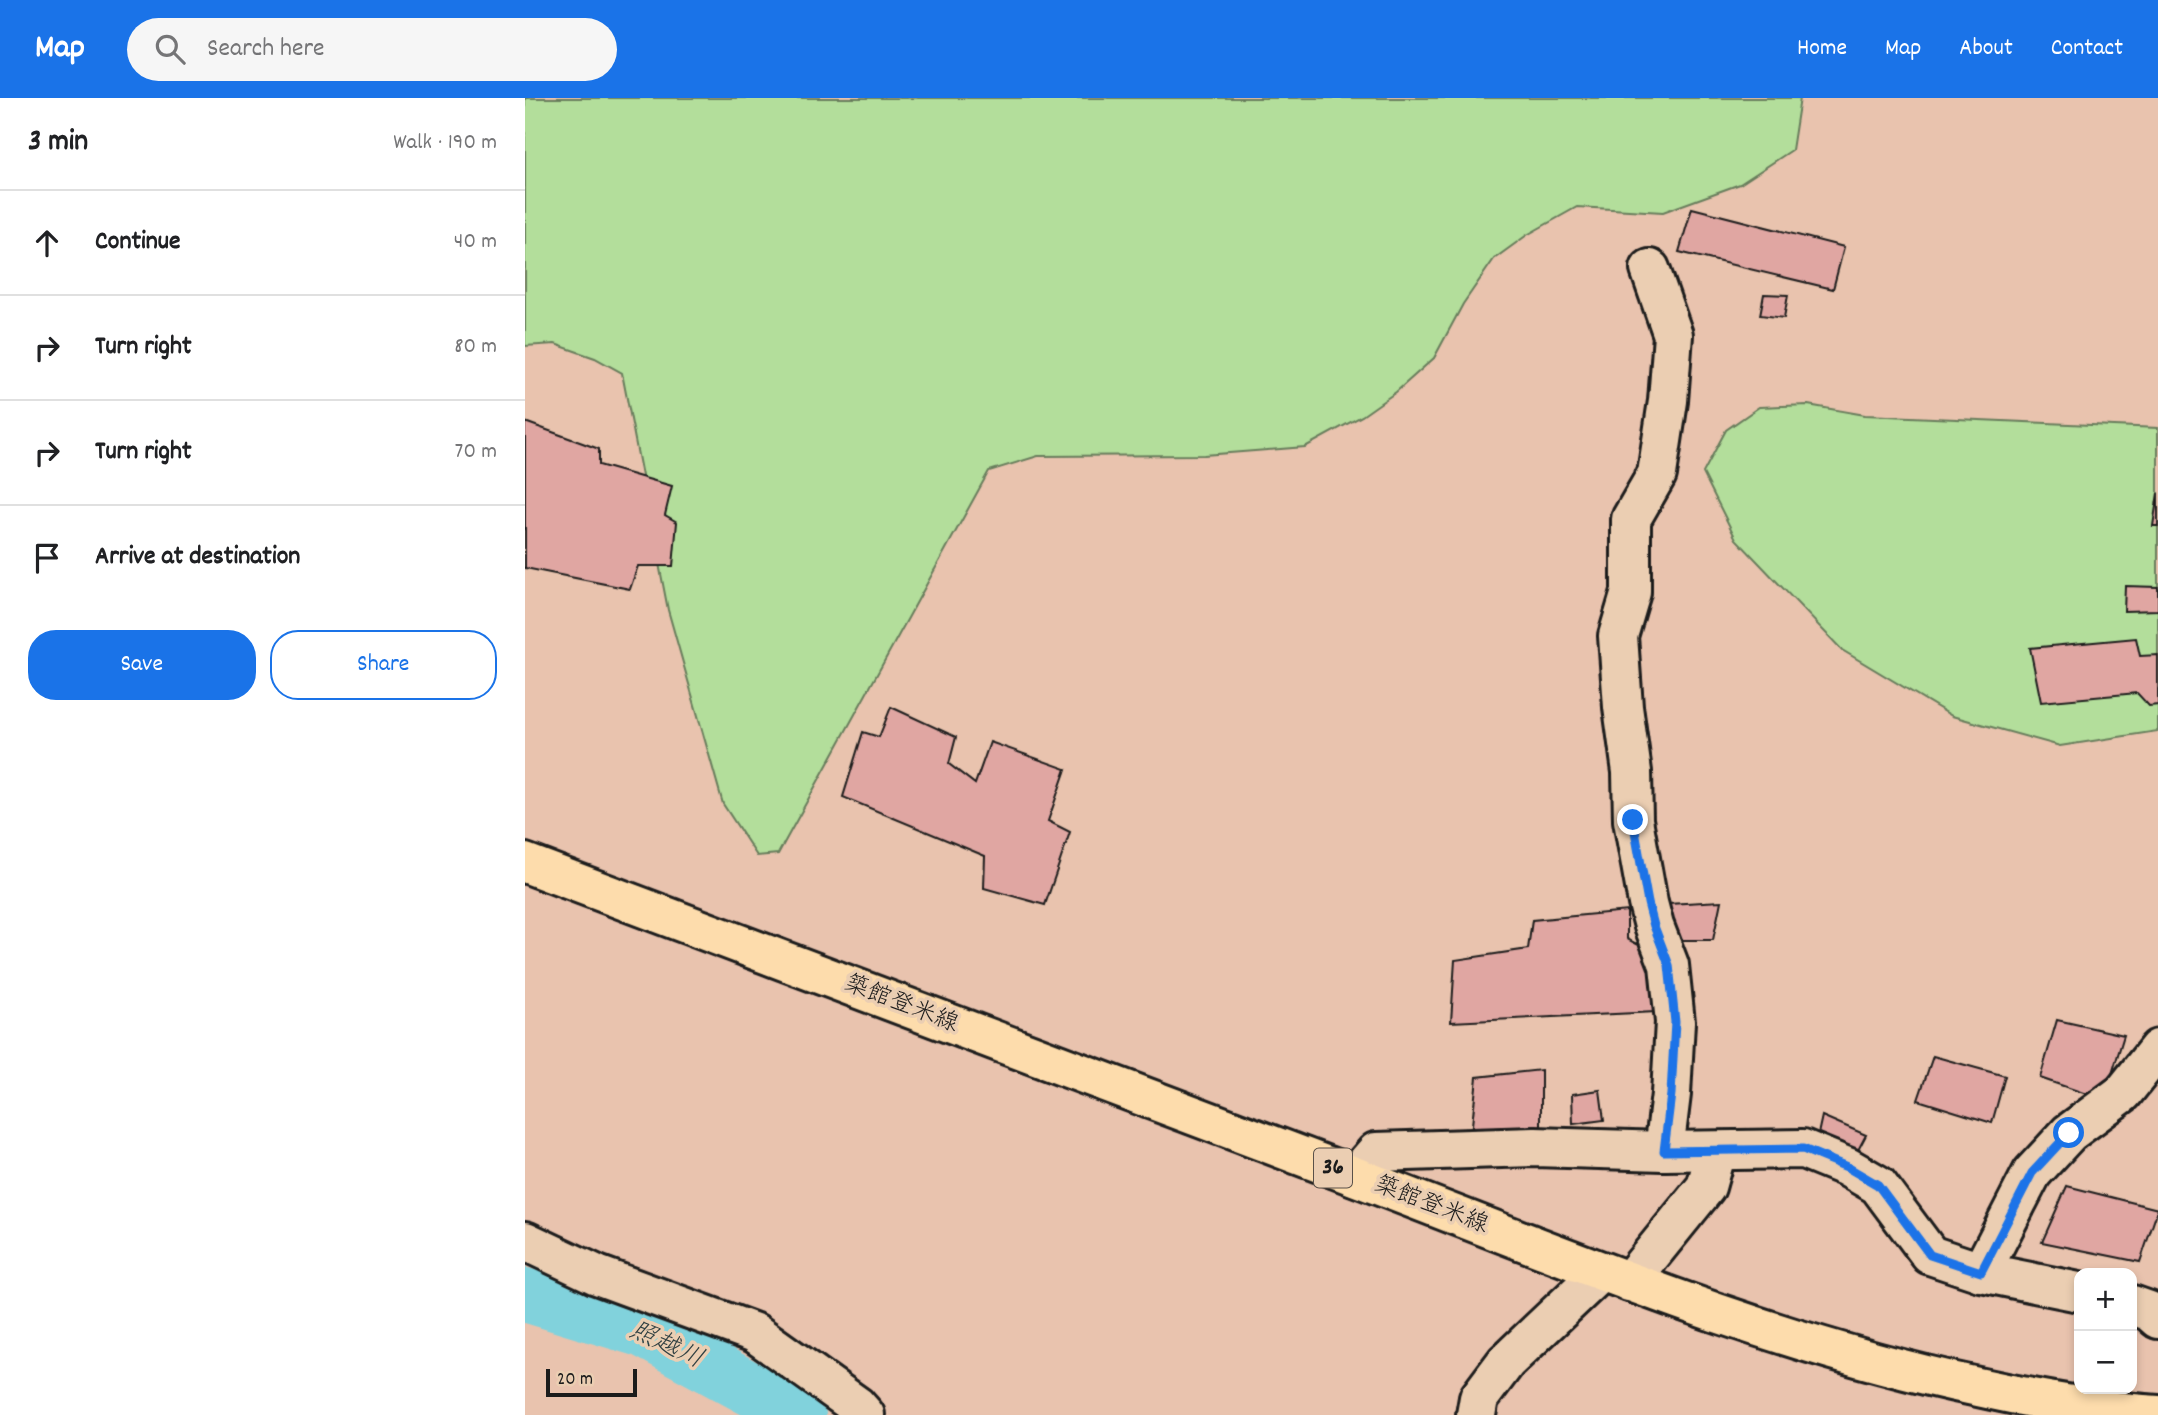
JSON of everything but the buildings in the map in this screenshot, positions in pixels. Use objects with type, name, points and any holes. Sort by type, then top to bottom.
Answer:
[{"type":"main road","name":"築館登米線","points":[[525,863],[1355,1176],[1615,1277],[1770,1332],[1908,1372],[2035,1399],[2158,1415]]},
{"type":"street","points":[[1650,269],[1673,335],[1668,401],[1657,474],[1631,519],[1631,592],[1618,636],[1623,708],[1632,772],[1633,820],[1648,903],[1669,965],[1675,1022],[1671,1094],[1664,1151]]},
{"type":"street","points":[[1981,1272],[2032,1173],[2069,1133],[2123,1093],[2158,1049]]},
{"type":"street","points":[[1355,1176],[1376,1152],[1535,1146],[1664,1151],[1803,1149],[1847,1167],[1878,1185],[1930,1255],[1981,1272],[2074,1292]]},
{"type":"street","points":[[1476,1415],[1479,1398],[1506,1362],[1615,1277],[1706,1187],[1716,1151]]},
{"type":"street","points":[[525,1241],[597,1275],[755,1333],[857,1406],[865,1415]]},
{"type":"street","points":[[2137,1307],[2149,1311],[2158,1319]]},
{"type":"green space","points":[[525,98],[1800,98],[1792,150],[1740,184],[1663,212],[1577,207],[1527,235],[1494,259],[1463,304],[1434,358],[1396,392],[1362,416],[1305,447],[1204,455],[1038,456],[989,471],[778,854],[757,856],[723,804],[668,610],[622,373],[595,358],[555,344],[525,346]]},
{"type":"green space","points":[[1808,405],[1865,415],[2158,428],[2158,731],[2060,746],[1952,716],[1842,650],[1736,539],[1703,473],[1726,430],[1759,407]]},
{"type":"waterway","name":"照越川","points":[[525,1295],[644,1331],[799,1415]]},
{"type":"route","points":[[1633,820],[1648,903],[1669,965],[1675,1022],[1671,1094],[1664,1151],[1803,1149],[1847,1167],[1878,1185],[1930,1255],[1981,1272],[2032,1173],[2069,1133]]}]
